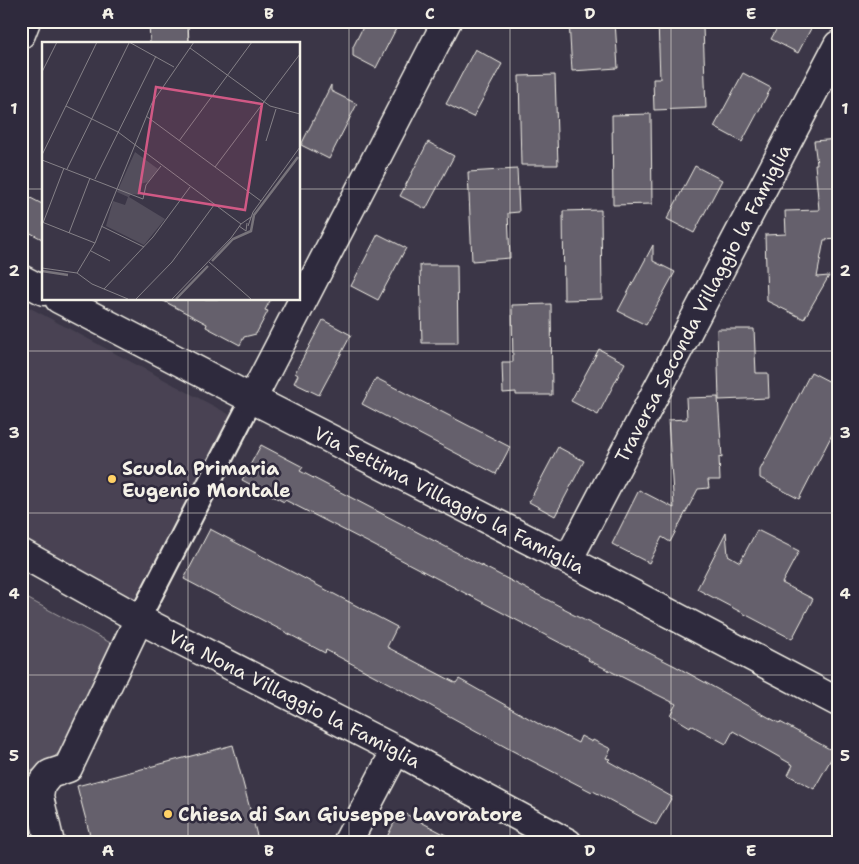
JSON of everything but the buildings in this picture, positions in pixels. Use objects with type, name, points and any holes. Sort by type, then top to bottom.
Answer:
[{"type":"street","points":[[21,34],[26,21]]},
{"type":"street","points":[[50,843],[39,797],[41,785],[50,774],[68,768],[139,619],[447,21]]},
{"type":"street","name":"Traversa Seconda Villaggio la Famiglia","points":[[568,560],[838,45]]},
{"type":"street","points":[[21,279],[42,290]]},
{"type":"street","name":"Via Settima Villaggio la Famiglia","points":[[61,300],[568,560],[838,702]]},
{"type":"street","name":"Via Nona Villaggio la Famiglia","points":[[21,553],[139,619],[396,750],[568,843]]},
{"type":"street","points":[[347,843],[396,750]]},
{"type":"shaded area","name":"Scuola Primaria Eugenio Montale","points":[[21,303],[236,418],[136,602],[21,540]]},
{"type":"shaded area","points":[[21,595],[120,648],[70,742],[51,760],[21,777]]},
{"type":"place","name":"Scuola Primaria Eugenio Montale","points":[[112,479]]},
{"type":"place","name":"Chiesa di San Giuseppe Lavoratore","points":[[168,814]]}]
